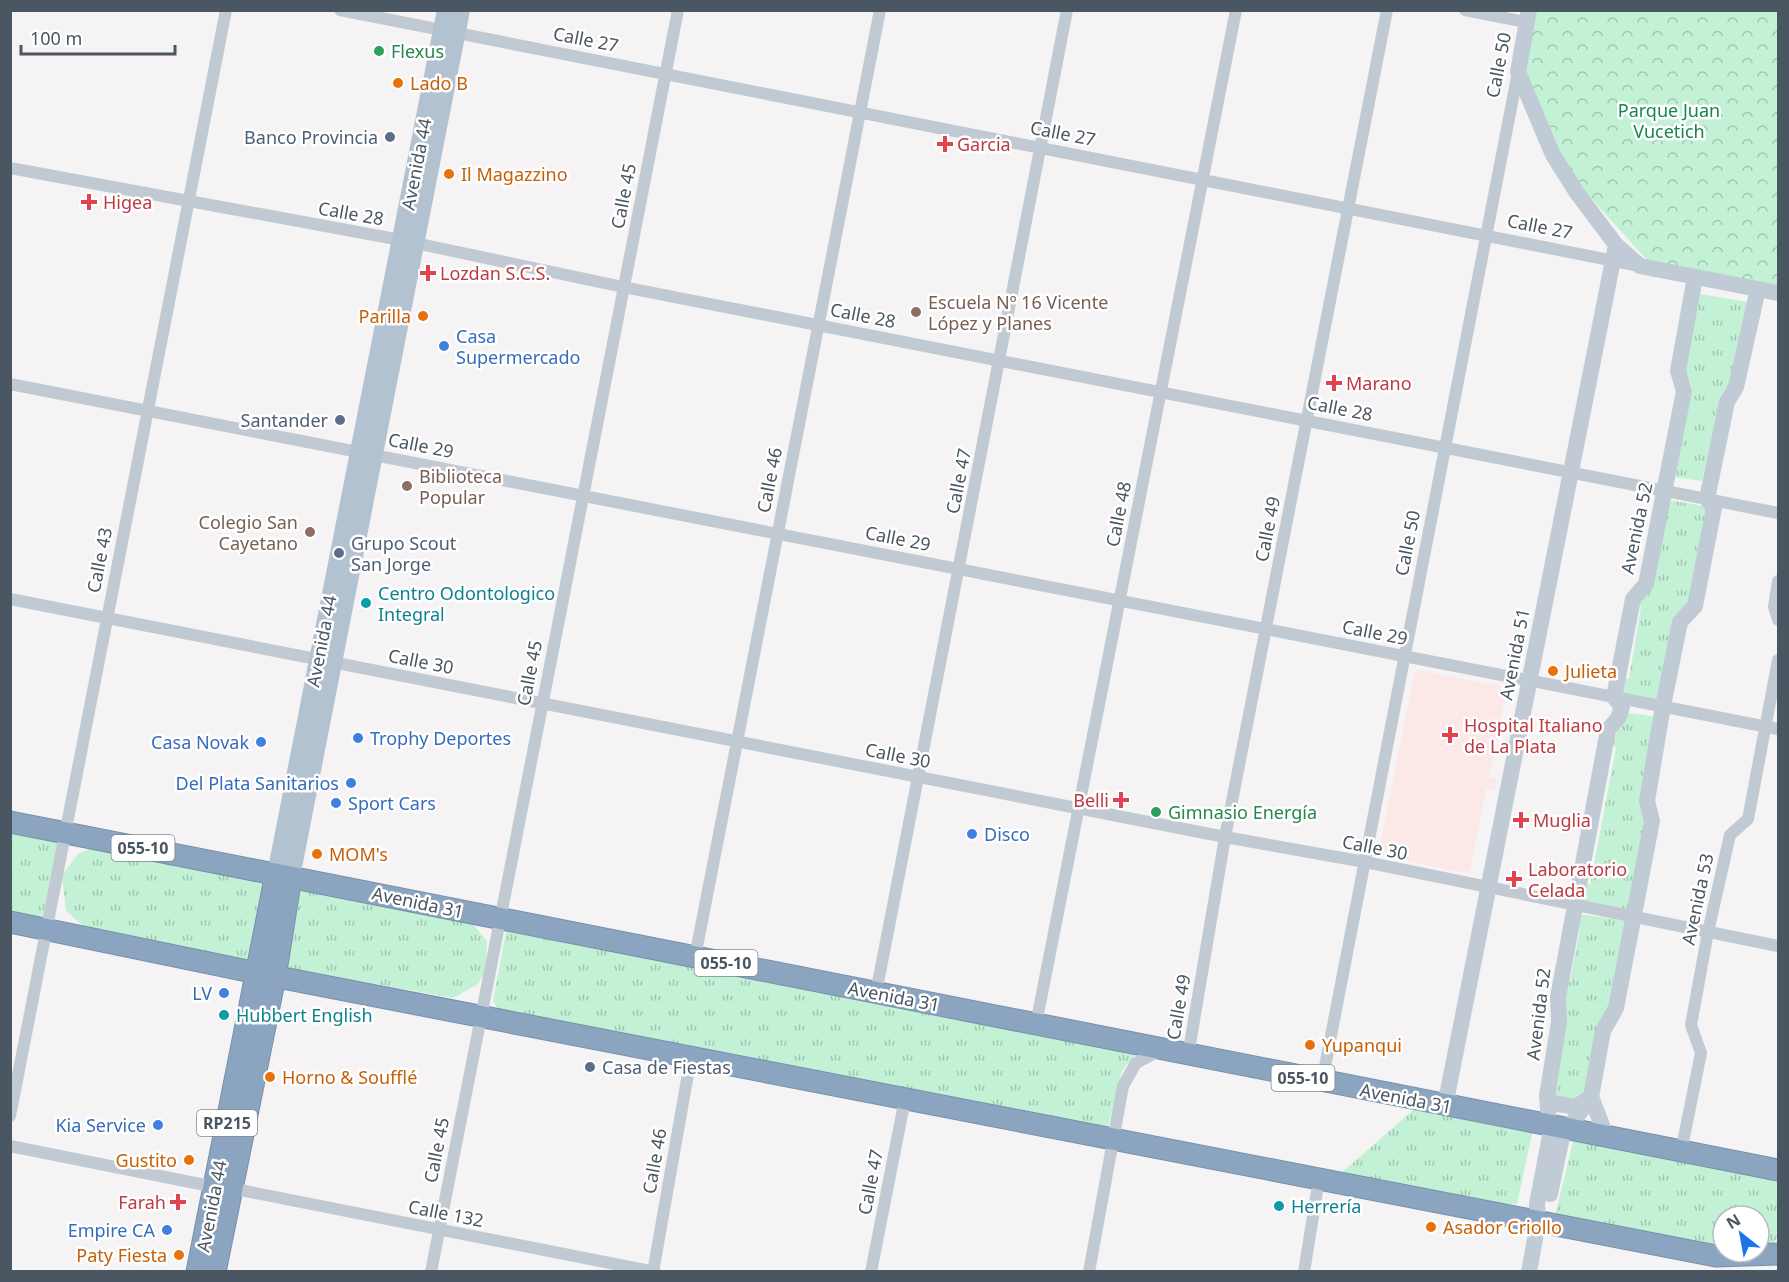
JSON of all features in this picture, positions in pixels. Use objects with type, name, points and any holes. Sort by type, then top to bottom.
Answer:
[{"type":"highway","name":"Avenida 31","points":[[10,822],[1188,1056],[1779,1170]]},
{"type":"highway","name":"Avenida 44","points":[[197,1272],[223,1188],[266,975],[283,875]]},
{"type":"highway","points":[[10,922],[480,1017],[1716,1256],[1774,1252]]},
{"type":"highway","name":"Avenida 44","points":[[215,1272],[223,1188]]},
{"type":"main road","name":"Avenida 44","points":[[446,10],[449,32]]},
{"type":"main road","name":"Avenida 44","points":[[283,875],[449,32],[461,10]]},
{"type":"street","name":"Calle 43","points":[[10,1116],[226,10]]},
{"type":"street","name":"Calle 27","points":[[340,10],[1485,236],[1615,253]]},
{"type":"street","name":"Calle 45","points":[[431,1272],[480,1017],[502,920],[542,703],[678,10]]},
{"type":"street","name":"Calle 46","points":[[695,957],[880,10]]},
{"type":"street","name":"Calle 47","points":[[876,993],[1067,10]]},
{"type":"street","name":"Calle 48","points":[[1036,1024],[1236,10]]},
{"type":"street","name":"Calle 49","points":[[1188,1056],[1225,837],[1388,10]]},
{"type":"street","points":[[1465,10],[1528,16]]},
{"type":"street","name":"Calle 50","points":[[1322,1082],[1528,16]]},
{"type":"street","points":[[1518,72],[1533,114],[1553,155],[1615,253],[1636,265],[1779,294]]},
{"type":"street","name":"Calle 28","points":[[10,168],[408,241],[623,287],[1779,513]]},
{"type":"street","name":"Avenida 51","points":[[1445,1106],[1615,253]]},
{"type":"street","points":[[1609,283],[1617,271],[1636,265]]},
{"type":"street","name":"Avenida 52","points":[[1529,1272],[1538,1222],[1547,1206],[1563,1137],[1547,1096],[1559,1022],[1558,998],[1573,906],[1608,730],[1618,718],[1622,707],[1614,697],[1633,599],[1646,584],[1684,391],[1678,371],[1695,277]]},
{"type":"street","name":"Avenida 52","points":[[1558,1128],[1591,1097],[1603,1031],[1616,1008],[1653,821],[1647,801],[1663,706],[1680,622],[1695,606],[1714,508],[1707,499],[1727,402],[1736,387],[1758,289]]},
{"type":"street","name":"Calle 29","points":[[10,384],[1772,728]]},
{"type":"street","points":[[1779,581],[1774,607],[1779,620]]},
{"type":"street","name":"Calle 30","points":[[10,599],[1078,809],[1365,862],[1488,889],[1779,946]]},
{"type":"street","name":"Avenida 53","points":[[1682,1152],[1701,1053],[1691,1025],[1708,932],[1730,835],[1748,819],[1772,728],[1779,660]]},
{"type":"street","name":"Calle 49","points":[[1089,1272],[1123,1086],[1136,1063],[1161,1050]]},
{"type":"street","name":"Calle 46","points":[[653,1271],[691,1058]]},
{"type":"street","points":[[1516,1120],[1533,1110],[1547,1096],[1552,1103],[1576,1107],[1591,1097],[1606,1137]]},
{"type":"street","name":"Calle 47","points":[[871,1272],[905,1099]]},
{"type":"street","name":"Calle 132","points":[[10,1146],[653,1271]]},
{"type":"street","points":[[1304,1272],[1319,1179]]},
{"type":"shaded area","name":"Hospital Italiano de La Plata","points":[[1419,670],[1502,687],[1506,692],[1489,777],[1497,779],[1495,790],[1486,789],[1470,870],[1464,873],[1382,855],[1379,851],[1414,674]]},
{"type":"green space","name":"Parque Juan Vucetich","points":[[1535,11],[1778,11],[1778,286],[1649,262],[1568,173],[1523,70]]},
{"type":"green space","points":[[1700,294],[1748,302],[1734,380],[1723,392],[1702,481],[1674,477],[1692,387],[1685,368]]},
{"type":"green space","points":[[1669,500],[1709,507],[1687,608],[1658,702],[1621,696],[1623,678],[1629,679],[1641,607],[1638,603]]},
{"type":"green space","points":[[1628,713],[1657,717],[1647,823],[1630,910],[1580,902],[1584,880],[1590,885],[1616,748],[1611,743]]},
{"type":"green space","points":[[10,827],[59,836],[42,919],[11,912]]},
{"type":"green space","points":[[97,845],[260,877],[267,888],[253,956],[246,960],[87,929],[66,911],[62,875],[78,854]]},
{"type":"green space","points":[[304,887],[466,916],[487,941],[486,970],[478,984],[453,998],[288,968],[282,960],[296,891]]},
{"type":"green space","points":[[1578,914],[1628,921],[1611,1010],[1584,1099],[1553,1097],[1561,996],[1570,981],[1580,928],[1576,923]]},
{"type":"green space","points":[[513,928],[1140,1049],[1122,1071],[1108,1127],[498,1010],[493,1001],[506,932]]},
{"type":"green space","points":[[1418,1106],[1533,1129],[1517,1204],[1501,1205],[1340,1174]]},
{"type":"green space","points":[[1574,1137],[1778,1174],[1778,1236],[1771,1247],[1771,1204],[1711,1204],[1711,1245],[1555,1216]]},
{"type":"place","name":"Flexus","points":[[379,51]]},
{"type":"place","name":"Lado B","points":[[398,83]]},
{"type":"place","name":"Banco Provincia","points":[[390,137]]},
{"type":"place","name":"Garcia","points":[[945,144]]},
{"type":"place","name":"Il Magazzino","points":[[449,174]]},
{"type":"place","name":"Higea","points":[[89,202]]},
{"type":"place","name":"Lozdan S.C.S.","points":[[428,273]]},
{"type":"place","name":"Escuela Nº 16 Vicente López y Planes","points":[[916,312]]},
{"type":"place","name":"Parilla","points":[[423,316]]},
{"type":"place","name":"Casa Supermercado","points":[[444,346]]},
{"type":"place","name":"Marano","points":[[1334,383]]},
{"type":"place","name":"Santander","points":[[340,420]]},
{"type":"place","name":"Biblioteca Popular","points":[[407,486]]},
{"type":"place","name":"Colegio San Cayetano","points":[[310,532]]},
{"type":"place","name":"Grupo Scout San Jorge","points":[[339,553]]},
{"type":"place","name":"Centro Odontologico Integral","points":[[366,603]]},
{"type":"place","name":"Julieta","points":[[1553,671]]},
{"type":"place","name":"Hospital Italiano de La Plata","points":[[1450,735]]},
{"type":"place","name":"Trophy Deportes","points":[[358,738]]},
{"type":"place","name":"Casa Novak","points":[[261,742]]},
{"type":"place","name":"Del Plata Sanitarios","points":[[351,783]]},
{"type":"place","name":"Belli","points":[[1121,800]]},
{"type":"place","name":"Sport Cars","points":[[336,803]]},
{"type":"place","name":"Gimnasio Energía","points":[[1156,812]]},
{"type":"place","name":"Muglia","points":[[1521,820]]},
{"type":"place","name":"Disco","points":[[972,834]]},
{"type":"place","name":"MOM's","points":[[317,854]]},
{"type":"place","name":"Laboratorio Celada","points":[[1514,879]]},
{"type":"place","name":"LV","points":[[224,993]]},
{"type":"place","name":"Hubbert English","points":[[224,1015]]},
{"type":"place","name":"Yupanqui","points":[[1310,1045]]},
{"type":"place","name":"Casa de Fiestas","points":[[590,1067]]},
{"type":"place","name":"Horno & Soufflé","points":[[270,1077]]},
{"type":"place","name":"Kia Service","points":[[158,1125]]},
{"type":"place","name":"Gustito","points":[[189,1160]]},
{"type":"place","name":"Farah","points":[[178,1202]]},
{"type":"place","name":"Herrería","points":[[1279,1206]]},
{"type":"place","name":"Asador Criollo","points":[[1431,1227]]},
{"type":"place","name":"Empire CA","points":[[167,1230]]},
{"type":"place","name":"Paty Fiesta","points":[[179,1255]]}]
